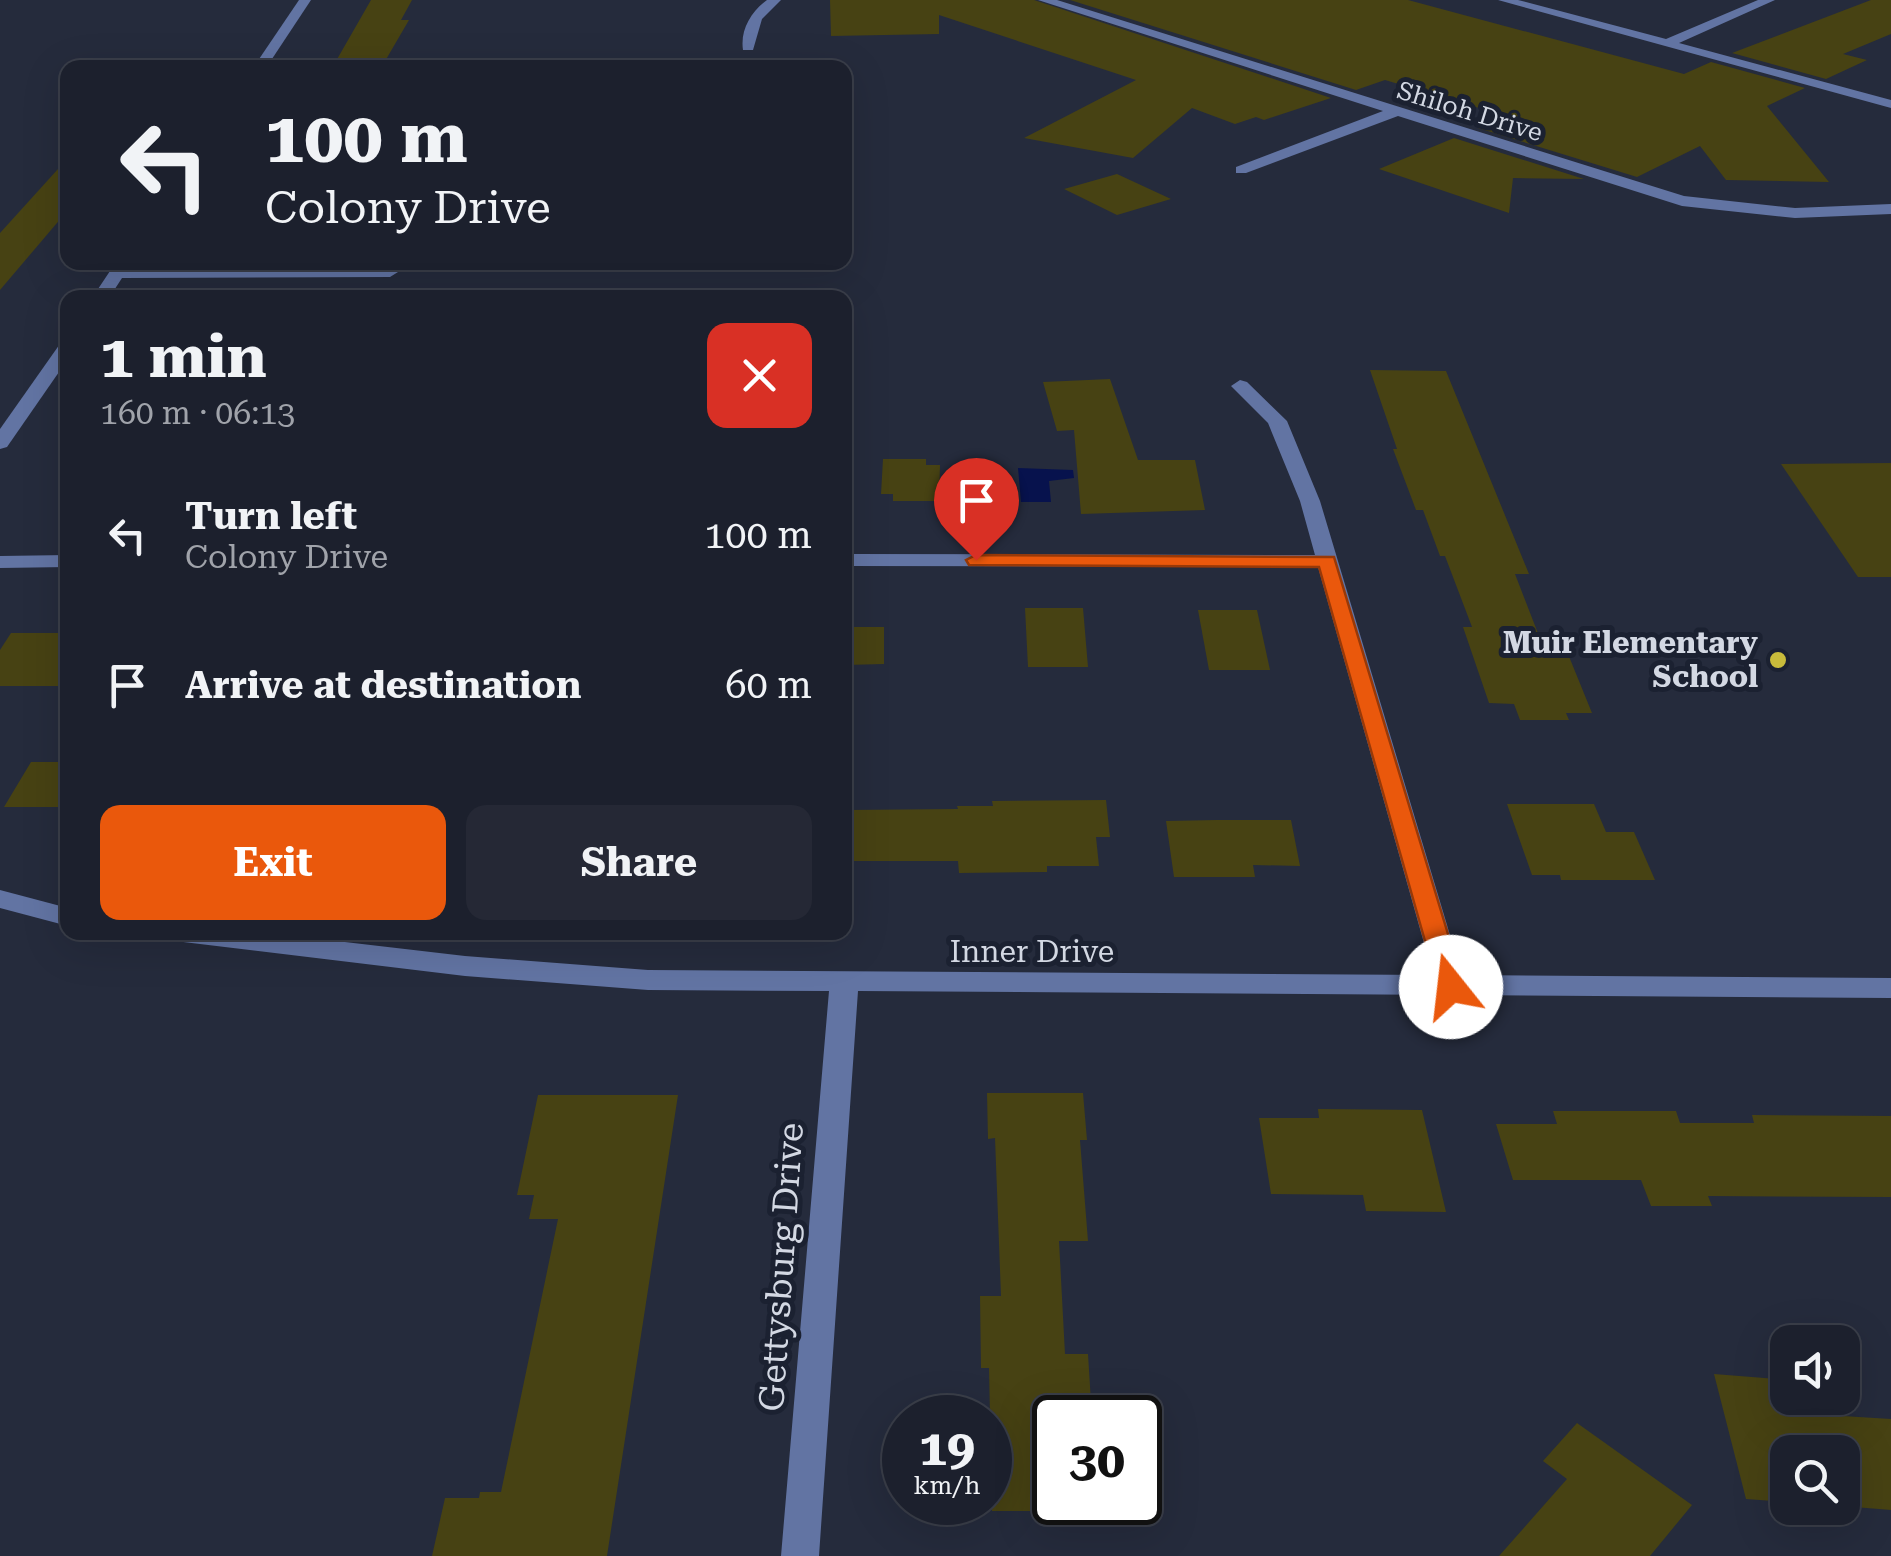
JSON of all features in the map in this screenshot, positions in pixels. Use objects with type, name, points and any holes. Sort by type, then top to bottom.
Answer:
[{"type":"street","points":[[264,60],[305,0]]},
{"type":"street","points":[[748,46],[754,21],[762,8],[775,0]]},
{"type":"street","name":"Shiloh Drive","points":[[1044,0],[1700,204],[1795,213],[1891,208]]},
{"type":"street","points":[[1504,0],[1891,104]]},
{"type":"street","points":[[1666,44],[1769,0]]},
{"type":"street","points":[[1241,170],[1395,112]]},
{"type":"street","points":[[256,270],[390,272]]},
{"type":"street","points":[[0,443],[60,357]]},
{"type":"street","points":[[1240,386],[1277,420],[1290,445],[1451,987]]},
{"type":"street","points":[[852,560],[1327,561]]},
{"type":"street","points":[[0,562],[60,562]]},
{"type":"street","points":[[0,899],[60,914]]},
{"type":"street","name":"Inner Drive","points":[[246,940],[566,976],[844,984],[1891,988]]},
{"type":"street","name":"Gettysburg Drive","points":[[800,1556],[844,984]]},
{"type":"shaded area","points":[[1018,468],[1073,470],[1074,478],[1049,481],[1051,502],[1021,502]]},
{"type":"building","points":[[371,0],[412,0],[401,20],[409,20],[386,60],[337,60]]},
{"type":"building","points":[[830,0],[1034,0],[1331,98],[1264,120],[1256,117],[1235,124],[1192,108],[1133,158],[1024,138],[1136,80],[939,15],[939,34],[831,36]]},
{"type":"building","points":[[1070,0],[1408,0],[1684,74],[1711,62],[1805,88],[1767,106],[1829,182],[1726,180],[1700,146],[1637,177],[1478,128],[1506,116],[1385,80],[1356,90]]},
{"type":"building","points":[[1871,0],[1891,0],[1891,34],[1843,54],[1867,60],[1826,79],[1732,53]]},
{"type":"building","points":[[1454,138],[1584,179],[1513,178],[1509,213],[1379,169]]},
{"type":"building","points":[[60,167],[60,219],[0,290],[0,233]]},
{"type":"building","points":[[1117,174],[1171,199],[1117,215],[1064,189]]},
{"type":"building","points":[[1370,370],[1446,371],[1529,574],[1515,574],[1546,654],[1568,654],[1592,713],[1566,713],[1569,720],[1520,720],[1514,704],[1489,703],[1463,627],[1472,627],[1423,510],[1416,510]]},
{"type":"building","points":[[1110,379],[1138,460],[1195,460],[1205,510],[1081,514],[1074,430],[1057,431],[1043,382]]},
{"type":"building","points":[[883,459],[926,459],[926,465],[940,465],[939,501],[893,501],[893,494],[881,494]]},
{"type":"building","points":[[1891,463],[1891,577],[1858,577],[1781,464]]},
{"type":"building","points":[[1025,608],[1083,608],[1088,667],[1028,667]]},
{"type":"building","points":[[1198,610],[1257,610],[1270,670],[1209,670]]},
{"type":"building","points":[[852,627],[884,627],[884,664],[852,665]]},
{"type":"building","points":[[11,633],[60,633],[60,684],[0,686],[0,650]]},
{"type":"building","points":[[31,762],[60,762],[60,807],[4,807]]},
{"type":"building","points":[[1106,800],[1110,837],[1096,837],[1099,866],[1047,866],[1047,872],[959,873],[958,861],[852,861],[852,810],[958,809],[957,806],[993,806],[992,801]]},
{"type":"building","points":[[1507,804],[1594,804],[1606,832],[1634,832],[1655,880],[1561,880],[1560,875],[1532,875]]},
{"type":"building","points":[[1291,820],[1300,866],[1253,865],[1255,877],[1174,877],[1166,821]]},
{"type":"building","points":[[987,1093],[1083,1093],[1087,1140],[1080,1140],[1088,1241],[1059,1241],[1065,1354],[1088,1354],[1091,1395],[1032,1395],[1032,1511],[1012,1511],[1012,1395],[990,1395],[989,1368],[981,1368],[980,1296],[1001,1296],[995,1138],[988,1139]]},
{"type":"building","points":[[538,1095],[678,1095],[607,1556],[432,1556],[445,1498],[479,1498],[480,1492],[501,1492],[558,1219],[529,1219],[534,1195],[517,1195]]},
{"type":"building","points":[[1318,1109],[1422,1110],[1446,1212],[1366,1211],[1363,1195],[1271,1194],[1259,1118],[1319,1118]]},
{"type":"building","points":[[1553,1111],[1676,1111],[1680,1123],[1754,1123],[1752,1115],[1891,1116],[1891,1197],[1708,1196],[1712,1206],[1651,1206],[1641,1180],[1513,1180],[1496,1124],[1557,1124]]},
{"type":"building","points":[[1714,1374],[1770,1379],[1770,1415],[1891,1419],[1891,1510],[1860,1507],[1860,1435],[1770,1435],[1770,1501],[1746,1499]]},
{"type":"building","points":[[1577,1423],[1692,1505],[1650,1556],[1499,1556],[1567,1479],[1543,1461]]},
{"type":"place","name":"Muir Elementary School","points":[[1778,660]]},
{"type":"route","points":[[976,560],[1327,561],[1451,987]]}]
